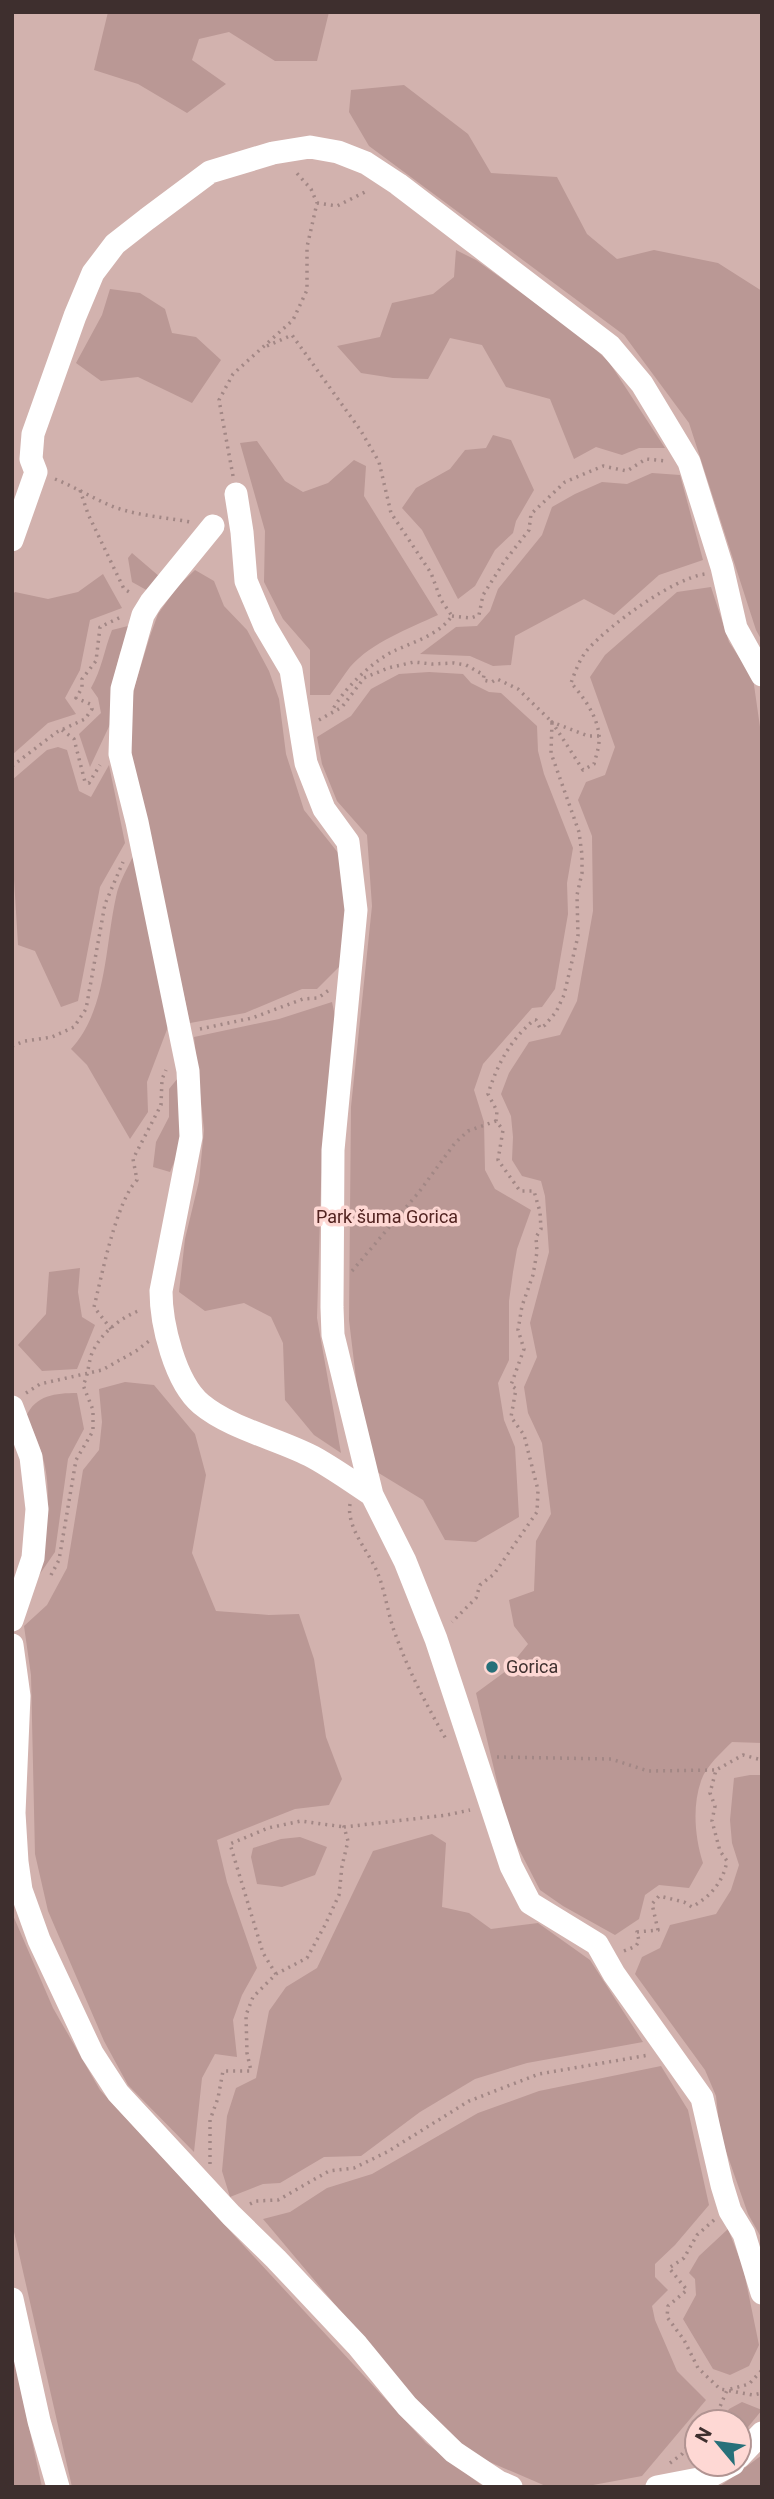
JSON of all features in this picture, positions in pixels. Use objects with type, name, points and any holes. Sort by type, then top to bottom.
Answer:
[{"type":"street","points":[[12,540],[36,472],[31,459],[33,434],[93,273],[116,244],[210,172],[273,153],[310,147],[338,152],[366,163],[398,184],[610,346],[642,384],[689,462],[722,567],[736,628],[762,675]]},
{"type":"street","points":[[236,494],[246,581],[265,626],[292,670],[306,762],[324,809],[348,842],[356,910],[333,1150],[331,1287],[333,1335],[366,1491],[405,1561],[436,1639],[511,1866],[530,1903],[597,1944],[612,1971],[702,2098],[729,2207],[744,2234],[762,2293]]},
{"type":"street","points":[[213,526],[147,609],[122,689],[120,754],[175,999],[188,1071],[191,1137],[161,1291],[161,1310],[176,1366],[200,1404],[225,1418],[314,1457],[366,1491]]},
{"type":"street","points":[[12,1620],[33,1558],[37,1509],[31,1457],[18,1401]]},
{"type":"street","points":[[12,1645],[19,1696],[14,1780],[17,1862],[22,1890],[39,1940],[92,2053],[118,2093],[231,2215],[285,2268],[379,2371],[407,2406],[444,2443],[488,2475],[511,2487]]},
{"type":"street","points":[[12,2299],[39,2421],[58,2487]]},
{"type":"street","points":[[660,2478],[683,2478]]},
{"type":"path","points":[[236,494],[219,400],[233,374],[293,320],[307,290],[307,247],[317,202],[299,174],[273,153]]},
{"type":"path","points":[[317,202],[337,206],[378,186],[398,184]]},
{"type":"path","points":[[261,348],[292,335],[308,356],[379,462],[391,513],[430,573],[441,600],[452,616]]},
{"type":"path","points":[[331,714],[349,688],[393,650],[428,637],[452,616],[471,618],[479,615],[483,596],[504,562],[529,530],[531,514],[565,482],[603,466],[627,471],[646,459],[689,462]]},
{"type":"path","points":[[36,472],[113,506],[148,517],[213,526]]},
{"type":"path","points":[[79,489],[124,589],[147,609]]},
{"type":"path","points":[[301,730],[342,707],[364,678],[414,662],[454,663],[473,668],[484,676],[483,680],[492,682],[497,679],[518,689],[552,722],[583,770],[594,764],[599,736],[591,713],[580,693],[570,683],[586,651],[628,615],[665,590],[694,576],[717,573],[722,567]]},
{"type":"path","points":[[12,766],[62,730],[85,719],[92,709],[90,704],[76,698],[82,688],[82,679],[96,662],[100,627],[130,612],[147,609]]},
{"type":"path","points":[[552,722],[588,736],[599,736]]},
{"type":"path","points":[[436,1639],[476,1598],[480,1585],[494,1574],[537,1513],[538,1490],[524,1435],[511,1417],[516,1389],[511,1385],[524,1349],[519,1330],[522,1306],[533,1275],[537,1252],[536,1237],[541,1229],[540,1212],[534,1191],[520,1191],[498,1160],[503,1130],[496,1121],[497,1111],[488,1094],[496,1067],[523,1028],[534,1020],[540,1028],[556,1012],[564,995],[578,936],[577,895],[582,855],[579,832],[572,816],[569,798],[551,753],[552,722]]},
{"type":"path","points":[[62,730],[74,739],[85,782],[89,783],[102,762]]},
{"type":"path","points":[[12,1046],[24,1041],[52,1037],[74,1027],[86,1009],[105,904],[124,859]]},
{"type":"path","points":[[331,1287],[359,1265],[455,1143],[468,1131],[496,1121]]},
{"type":"path","points":[[48,1580],[59,1560],[76,1460],[93,1431],[93,1410],[83,1385],[89,1374],[92,1354],[121,1319],[148,1308],[161,1310]]},
{"type":"path","points":[[18,1401],[40,1384],[102,1370],[151,1340]]},
{"type":"path","points":[[366,1491],[353,1491],[349,1509],[356,1531],[378,1573],[396,1636],[421,1695],[448,1743]]},
{"type":"path","points":[[474,1757],[611,1759],[648,1771],[716,1770],[743,1755],[762,1760]]},
{"type":"path","points":[[612,1971],[623,1952],[636,1946],[639,1941],[637,1932],[658,1930],[652,1903],[659,1896],[684,1902],[692,1908],[723,1879],[727,1861],[720,1851],[712,1821],[715,1806],[710,1793],[716,1770]]},
{"type":"path","points":[[276,1974],[263,1953],[230,1844],[268,1828],[301,1821],[344,1827],[447,1815],[473,1809],[469,1799]]},
{"type":"path","points":[[205,2187],[211,2158],[210,2120],[223,2071],[251,2070],[247,2053],[246,2015],[253,1997],[276,1974],[307,1958],[339,1895],[348,1842],[344,1827]]},
{"type":"path","points":[[231,2215],[256,2201],[278,2200],[329,2171],[354,2168],[387,2152],[469,2101],[538,2074],[632,2059],[668,2050]]},
{"type":"path","points":[[729,2207],[697,2235],[684,2259],[669,2268],[687,2290],[668,2306],[667,2317],[684,2340],[698,2368],[720,2389],[753,2395],[762,2393]]},
{"type":"path","points":[[727,2390],[749,2384],[762,2370]]},
{"type":"path","points":[[719,2408],[727,2390]]},
{"type":"path","points":[[660,2478],[683,2451]]},
{"type":"green space","name":"Park šuma Gorica","points":[[12,12],[762,12],[762,2487],[12,2487]]},
{"type":"green space","points":[[108,12],[329,12],[317,61],[275,61],[229,32],[199,39],[192,60],[226,84],[187,113],[138,84],[94,70]]},
{"type":"green space","points":[[404,85],[468,134],[491,173],[557,177],[587,234],[617,259],[654,250],[718,263],[762,291],[762,641],[756,630],[689,423],[624,335],[369,146],[349,112],[351,90]]},
{"type":"green space","points":[[456,250],[476,260],[581,336],[609,362],[665,448],[639,448],[622,455],[596,447],[574,459],[550,399],[506,387],[482,345],[450,338],[428,379],[393,378],[361,373],[337,346],[380,337],[392,303],[433,294],[454,277]]},
{"type":"green space","points":[[110,289],[140,293],[165,309],[172,333],[196,337],[221,360],[192,403],[138,377],[101,381],[76,363],[102,315]]},
{"type":"green space","points":[[493,435],[511,440],[534,490],[516,521],[513,533],[495,550],[475,586],[458,599],[422,530],[402,508],[416,488],[450,469],[465,450],[486,448]]},
{"type":"green space","points":[[257,441],[285,481],[303,492],[328,483],[354,460],[366,466],[364,496],[438,615],[369,650],[350,667],[330,695],[310,695],[310,650],[283,619],[264,582],[265,531],[240,443]]},
{"type":"green space","points":[[652,473],[680,475],[703,560],[659,575],[614,615],[584,599],[515,636],[511,665],[493,666],[470,656],[420,654],[456,627],[477,626],[490,611],[498,589],[542,535],[552,507],[602,482],[627,484]]},
{"type":"green space","points":[[132,553],[160,577],[150,592],[132,582],[128,558]]},
{"type":"green space","points":[[195,570],[214,581],[224,606],[247,630],[269,671],[279,699],[286,754],[304,810],[339,854],[347,903],[343,963],[317,989],[302,989],[245,1013],[190,1023],[133,764],[128,722],[135,685],[158,614],[177,587]]},
{"type":"green space","points":[[103,574],[122,608],[90,620],[80,670],[65,698],[76,714],[48,723],[12,755],[12,595],[15,592],[48,599],[78,592]]},
{"type":"green space","points":[[711,587],[729,642],[753,678],[762,741],[762,1743],[732,1742],[703,1775],[698,1791],[696,1833],[703,1863],[689,1888],[659,1885],[645,1895],[639,1919],[615,1935],[540,1890],[508,1828],[476,1693],[506,1671],[528,1644],[514,1626],[509,1600],[534,1591],[536,1541],[551,1514],[542,1443],[528,1413],[524,1387],[537,1357],[530,1323],[549,1252],[545,1196],[541,1181],[522,1176],[512,1160],[511,1116],[501,1094],[509,1073],[529,1042],[560,1035],[577,1001],[593,911],[592,836],[578,800],[586,782],[605,775],[615,747],[590,677],[605,655],[677,592]]},
{"type":"green space","points":[[132,625],[120,653],[111,690],[113,718],[90,767],[79,734],[101,713],[98,698],[91,688],[112,630]]},
{"type":"green space","points":[[399,674],[463,674],[471,683],[489,692],[501,693],[537,726],[538,751],[544,774],[573,848],[567,883],[568,914],[555,989],[542,1007],[532,1008],[483,1064],[474,1090],[484,1122],[485,1170],[495,1189],[531,1210],[517,1249],[513,1272],[509,1301],[509,1360],[498,1383],[504,1420],[515,1447],[519,1517],[476,1542],[445,1540],[423,1500],[377,1472],[357,1387],[349,1320],[351,1107],[372,906],[367,835],[337,801],[322,764],[317,737],[351,716],[371,689]]},
{"type":"green space","points":[[58,747],[67,750],[79,791],[91,797],[109,765],[125,843],[100,887],[78,1001],[61,1007],[35,951],[18,945],[12,846],[12,780],[47,750]]},
{"type":"green space","points":[[135,852],[171,1019],[147,1082],[148,1112],[130,1139],[87,1065],[71,1049],[92,1016],[103,977],[117,891]]},
{"type":"green space","points":[[332,1002],[335,1016],[321,1184],[317,1318],[341,1453],[314,1435],[285,1400],[283,1343],[271,1317],[244,1303],[205,1311],[179,1292],[185,1239],[199,1181],[204,1130],[194,1037],[279,1019]]},
{"type":"green space","points":[[178,1078],[181,1146],[170,1172],[153,1167],[156,1142],[169,1117],[169,1089]]},
{"type":"green space","points":[[80,1268],[78,1292],[82,1317],[95,1325],[77,1369],[42,1371],[18,1345],[46,1314],[49,1272]]},
{"type":"green space","points":[[125,1382],[154,1385],[195,1434],[206,1475],[192,1553],[216,1611],[299,1614],[314,1659],[326,1737],[342,1779],[329,1805],[295,1809],[217,1840],[227,1882],[257,1968],[242,1995],[233,2020],[237,2057],[215,2054],[202,2078],[194,2152],[128,2085],[104,2041],[48,1911],[35,1854],[31,1675],[24,1626],[47,1605],[67,1568],[83,1470],[99,1450],[102,1422],[99,1389]]},
{"type":"green space","points":[[77,1393],[84,1429],[68,1459],[55,1552],[35,1581],[46,1516],[47,1479],[37,1439],[26,1417],[35,1404],[47,1397]]},
{"type":"green space","points":[[762,1775],[762,2239],[748,2214],[720,2134],[716,2096],[705,2070],[635,1974],[642,1957],[660,1948],[670,1925],[716,1914],[731,1890],[739,1865],[732,1843],[730,1820],[734,1778]]},
{"type":"green space","points":[[432,1834],[446,1843],[442,1907],[469,1913],[491,1929],[538,1923],[590,1960],[643,2042],[527,2063],[475,2079],[420,2112],[361,2156],[324,2157],[280,2183],[263,2184],[230,2197],[222,2171],[227,2116],[236,2088],[256,2078],[269,2011],[286,1987],[317,1968],[373,1851]]},
{"type":"green space","points":[[300,1837],[327,1847],[315,1875],[282,1887],[257,1884],[251,1857],[253,1848],[281,1839]]},
{"type":"green space","points":[[12,1913],[53,2008],[100,2090],[426,2443],[484,2487],[72,2487],[12,2223]]},
{"type":"green space","points":[[661,2066],[688,2110],[709,2205],[655,2264],[655,2277],[668,2290],[652,2306],[655,2320],[677,2371],[706,2400],[699,2408],[683,2408],[683,2427],[642,2476],[582,2487],[548,2487],[478,2457],[428,2415],[263,2219],[290,2212],[327,2188],[372,2174],[478,2113],[539,2091]]},
{"type":"green space","points":[[728,2229],[743,2267],[759,2345],[749,2366],[730,2375],[713,2369],[683,2319],[696,2295],[695,2279],[689,2273],[699,2256]]},
{"type":"green space","points":[[12,2349],[42,2487],[12,2487]]},
{"type":"green space","points":[[742,2402],[762,2410],[753,2421],[753,2408],[731,2408]]},
{"type":"green space","points":[[762,2455],[762,2487],[719,2487],[731,2478],[753,2478],[753,2462]]},
{"type":"place","name":"Gorica","points":[[492,1667]]}]
